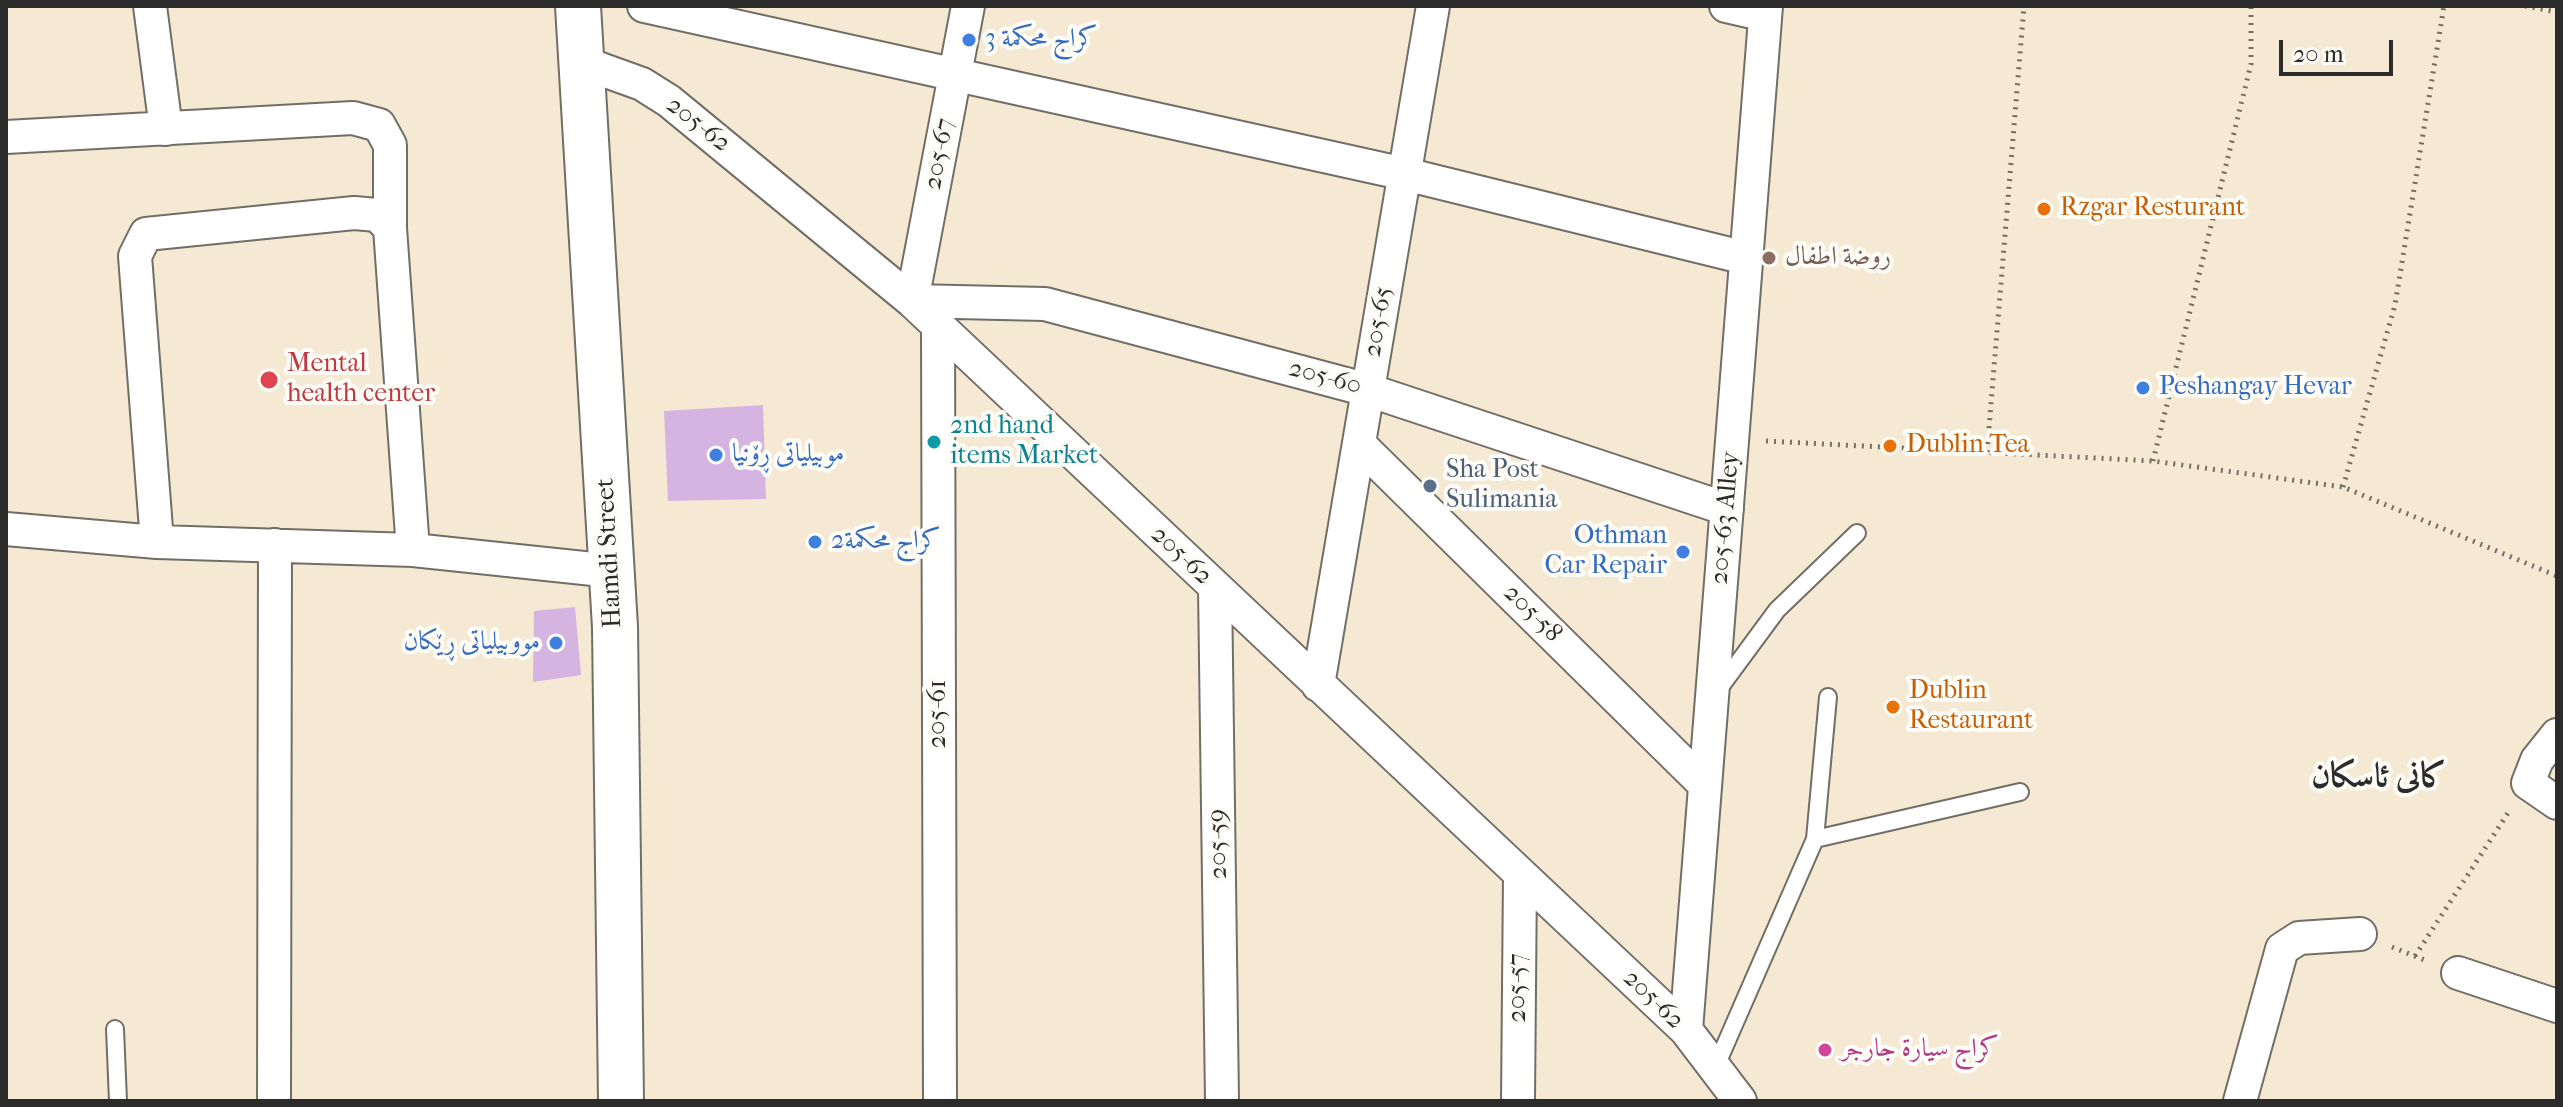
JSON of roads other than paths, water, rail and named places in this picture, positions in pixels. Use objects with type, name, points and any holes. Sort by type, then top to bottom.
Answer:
[{"type":"main road","name":"Hamdi Street","points":[[578,6],[612,571],[621,1101]]},
{"type":"street","points":[[150,6],[166,129]]},
{"type":"street","points":[[644,6],[1405,174],[1746,258]]},
{"type":"street","name":"205-67","points":[[912,301],[968,6]]},
{"type":"street","name":"205-65","points":[[1318,685],[1433,6]]},
{"type":"street","points":[[1726,6],[1766,10]]},
{"type":"street","name":"205-63 Alley","points":[[1686,1030],[1766,10]]},
{"type":"street","name":"205-62","points":[[581,62],[632,80],[669,101],[912,301],[1686,1030],[1740,1101]]},
{"type":"street","points":[[6,137],[353,118],[379,125],[390,145],[390,228],[413,550]]},
{"type":"street","points":[[157,542],[135,256],[146,234],[354,213],[377,215],[390,228]]},
{"type":"street","name":"205-60","points":[[912,301],[1045,304],[1368,390],[1727,509]]},
{"type":"street","name":"205-61","points":[[938,328],[940,1101]]},
{"type":"street","name":"205-58","points":[[1359,444],[1705,785]]},
{"type":"street","points":[[6,529],[157,542],[413,550],[612,571]]},
{"type":"street","points":[[274,1101],[275,545]]},
{"type":"street","name":"205-59","points":[[1215,587],[1222,1101]]},
{"type":"street","points":[[2557,735],[2537,760],[2528,783],[2557,803]]},
{"type":"street","name":"205-57","points":[[1518,1101],[1520,875]]},
{"type":"street","points":[[2240,1101],[2252,1069],[2282,949],[2299,938],[2360,934]]},
{"type":"street","points":[[2458,973],[2557,1006]]},
{"type":"lane","points":[[1712,698],[1777,610],[1857,533]]},
{"type":"lane","points":[[1716,1066],[1815,839],[1828,697]]},
{"type":"lane","points":[[1815,839],[2020,792]]},
{"type":"lane","points":[[115,1029],[118,1101]]},
{"type":"place","name":"كراج محكمة 3","points":[[969,40]]},
{"type":"place","name":"Rzgar Resturant","points":[[2044,209]]},
{"type":"place","name":"روضة اطفال","points":[[1769,258]]},
{"type":"place","name":"Mental health center","points":[[269,380]]},
{"type":"place","name":"Peshangay Hevar","points":[[2143,388]]},
{"type":"place","name":"2nd hand items Market","points":[[934,442]]},
{"type":"place","name":"Dublin Tea","points":[[1890,446]]},
{"type":"place","name":"موبیلیاتی ڕۆنیا","points":[[716,455]]},
{"type":"place","name":"Sha Post Sulimania","points":[[1430,486]]},
{"type":"place","name":"كراج محكمة2","points":[[815,542]]},
{"type":"place","name":"Othman Car Repair","points":[[1683,552]]},
{"type":"place","name":"مووبیلیاتی ڕێکان","points":[[556,643]]},
{"type":"place","name":"Dublin Restaurant","points":[[1893,707]]},
{"type":"place","name":"كراج سيارة جارجر","points":[[1825,1050]]},
{"type":"district","name":"کانی ئاسکان","points":[[2379,778]]}]
